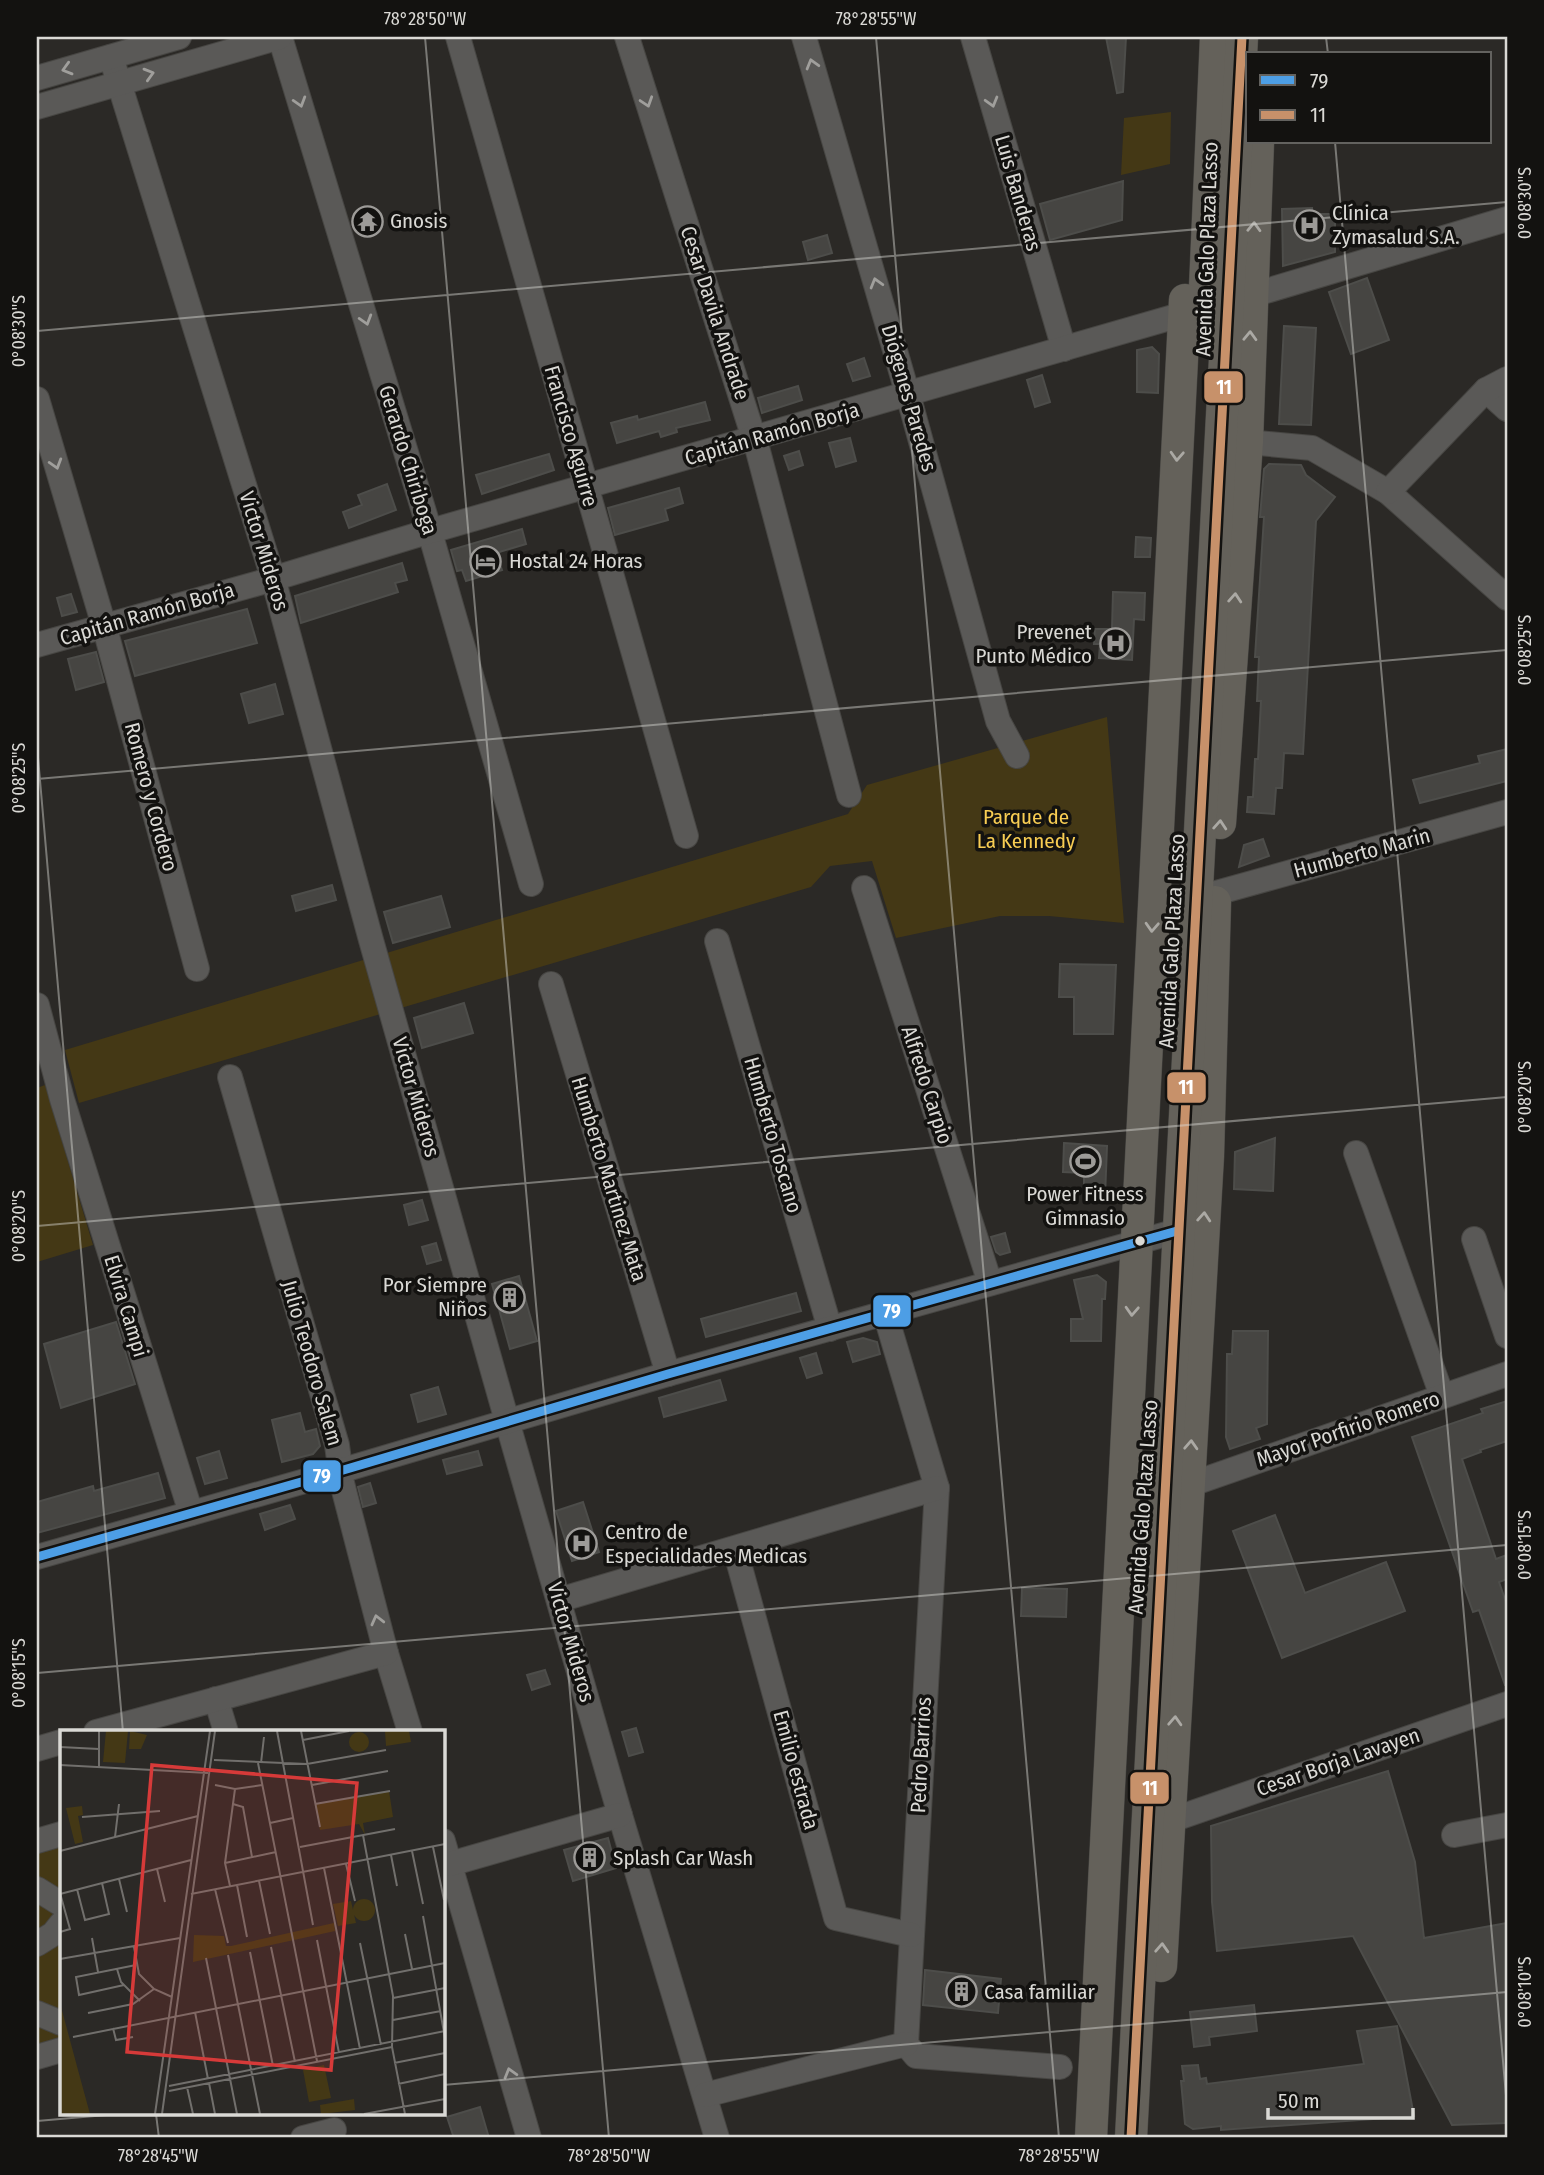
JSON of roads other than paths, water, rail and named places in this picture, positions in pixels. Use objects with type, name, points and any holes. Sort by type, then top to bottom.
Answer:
[{"type":"main road","name":"Avenida Galo Plaza Lasso","points":[[1152,2138],[1208,1156],[1216,893],[1247,442],[1216,305],[1195,37]]},
{"type":"main road","name":"Avenida Galo Plaza Lasso","points":[[1216,37],[1216,305]]},
{"type":"main road","name":"Avenida Galo Plaza Lasso","points":[[1091,2138],[1157,1237],[1216,305],[1241,37]]},
{"type":"main road","name":"Avenida Galo Plaza Lasso","points":[[1216,305],[1257,144]]},
{"type":"main road","name":"Avenida Galo Plaza Lasso","points":[[1111,2138],[1157,1237]]},
{"type":"main road","name":"Avenida Galo Plaza Lasso","points":[[1131,2138],[1157,1237]]},
{"type":"street","points":[[37,78],[180,37]]},
{"type":"street","points":[[37,107],[280,37]]},
{"type":"street","name":"Gerardo Chiriboga","points":[[280,37],[430,532],[531,884]]},
{"type":"street","name":"Francisco Aguirre","points":[[458,37],[686,836]]},
{"type":"street","name":"Cesar Davila Andrade","points":[[626,37],[754,439],[849,795]]},
{"type":"street","name":"Diógenes Paredes","points":[[804,37],[998,721],[1017,756]]},
{"type":"street","name":"Luis Banderas","points":[[973,37],[1064,349]]},
{"type":"street","name":"Victor Mideros","points":[[111,57],[273,578],[371,940],[508,1422],[717,2138]]},
{"type":"street","name":"Capitán Ramón Borja","points":[[37,645],[585,486],[908,396],[1507,219]]},
{"type":"street","points":[[1388,492],[1497,385],[1507,409]]},
{"type":"street","name":"Romero y Cordero","points":[[37,399],[104,626],[197,969]]},
{"type":"street","points":[[1247,442],[1312,448],[1388,492],[1507,598]]},
{"type":"street","name":"Humberto Marin","points":[[1216,893],[1507,812]]},
{"type":"street","name":"Alfredo Carpio","points":[[864,888],[990,1283]]},
{"type":"street","name":"Humberto Toscano","points":[[717,941],[830,1329]]},
{"type":"street","name":"Humberto Martinez Mata","points":[[551,984],[668,1374]]},
{"type":"street","name":"Elvira Campi","points":[[37,1005],[62,1099],[191,1513]]},
{"type":"street","name":"Julio Teodoro Salem","points":[[230,1077],[337,1445],[340,1471],[386,1654],[409,1730]]},
{"type":"street","points":[[1356,1153],[1442,1396]]},
{"type":"street","points":[[37,1557],[668,1374],[1157,1237]]},
{"type":"street","points":[[1474,1239],[1507,1336]]},
{"type":"street","name":"Pedro Barrios","points":[[885,1313],[937,1488],[906,2044]]},
{"type":"street","name":"Mayor Porfirio Romero","points":[[1189,1485],[1507,1374]]},
{"type":"street","points":[[559,1600],[937,1488]]},
{"type":"street","name":"Emilio estrada","points":[[735,1549],[836,1918],[911,1934]]},
{"type":"street","points":[[103,1730],[386,1654]]},
{"type":"street","points":[[216,1699],[225,1730]]},
{"type":"street","name":"Cesar Borja Lavayen","points":[[1170,1821],[1507,1704]]},
{"type":"street","points":[[37,1749],[60,1742]]},
{"type":"street","points":[[450,1864],[621,1815]]},
{"type":"street","points":[[1454,1835],[1507,1825]]},
{"type":"street","points":[[37,1841],[60,1833]]},
{"type":"street","points":[[444,1844],[529,2138]]},
{"type":"street","points":[[37,1889],[60,1902]]},
{"type":"street","points":[[37,1944],[53,1934],[60,1925]]},
{"type":"street","points":[[37,2013],[60,2023]]},
{"type":"street","points":[[705,2095],[906,2044],[916,2056],[1060,2067]]},
{"type":"street","points":[[37,2057],[60,2050]]},
{"type":"street","points":[[303,2138],[333,2127]]},
{"type":"place","name":"Gnosis","points":[[367,221]]},
{"type":"place","name":"Clínica Zymasalud S.A.","points":[[1309,225]]},
{"type":"place","name":"Hostal 24 Horas","points":[[486,561]]},
{"type":"place","name":"Prevenet Punto Médico","points":[[1115,644]]},
{"type":"place","name":"Power Fitness Gimnasio","points":[[1085,1162]]},
{"type":"place","name":"Por Siempre Niños","points":[[510,1297]]},
{"type":"place","name":"Centro de Especialidades Medicas","points":[[582,1544]]},
{"type":"place","name":"Splash Car Wash","points":[[590,1858]]},
{"type":"place","name":"Casa familiar","points":[[961,1992]]},
{"type":"park label","name":"Parque de La Kennedy","points":[[1026,829]]}]
